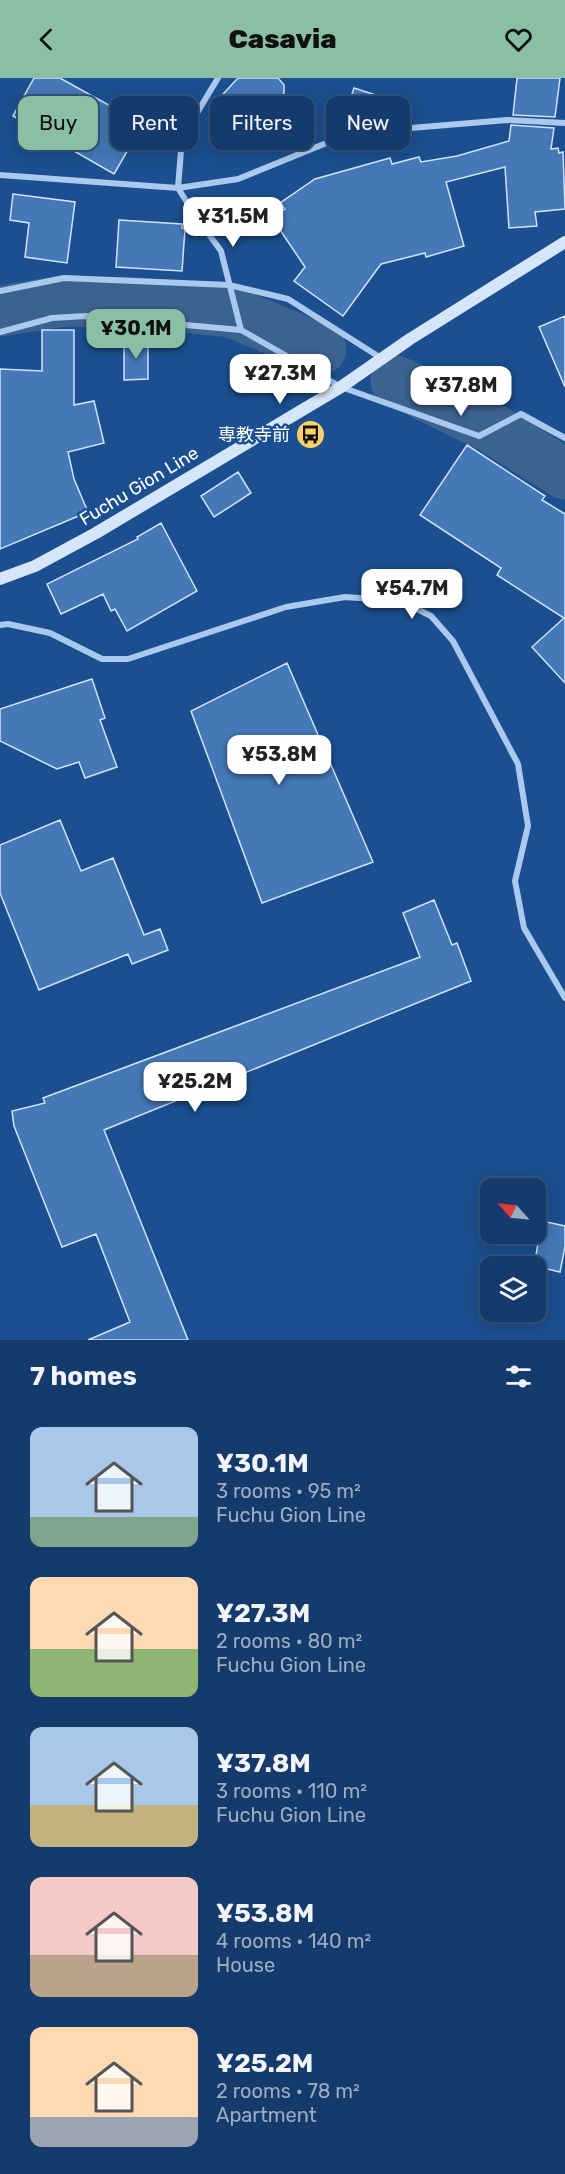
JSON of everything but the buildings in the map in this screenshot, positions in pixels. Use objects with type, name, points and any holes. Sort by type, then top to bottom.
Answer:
[{"type":"main road","name":"Fuchu Gion Line","points":[[0,579],[35,566],[96,533],[340,387],[381,358],[565,242]]},
{"type":"street","points":[[218,78],[182,138],[178,188],[221,251],[241,330]]},
{"type":"street","points":[[0,175],[178,188],[238,179],[351,134],[507,120],[565,123]]},
{"type":"street","points":[[0,291],[64,278],[229,285],[288,299],[381,358]]},
{"type":"street","points":[[0,332],[52,318],[86,316],[241,330],[340,387],[479,436],[521,414],[565,438]]},
{"type":"street","points":[[0,625],[8,624],[50,633],[102,659],[128,659],[286,607],[345,597],[401,601],[431,616],[453,641],[518,764],[528,826],[515,881],[524,927],[565,998]]},
{"type":"waterway","points":[[0,311],[63,301],[141,303],[231,312],[321,349]]},
{"type":"waterway","points":[[396,381],[490,427],[565,474]]},
{"type":"place","name":"専教寺前","points":[[311,435]]}]
